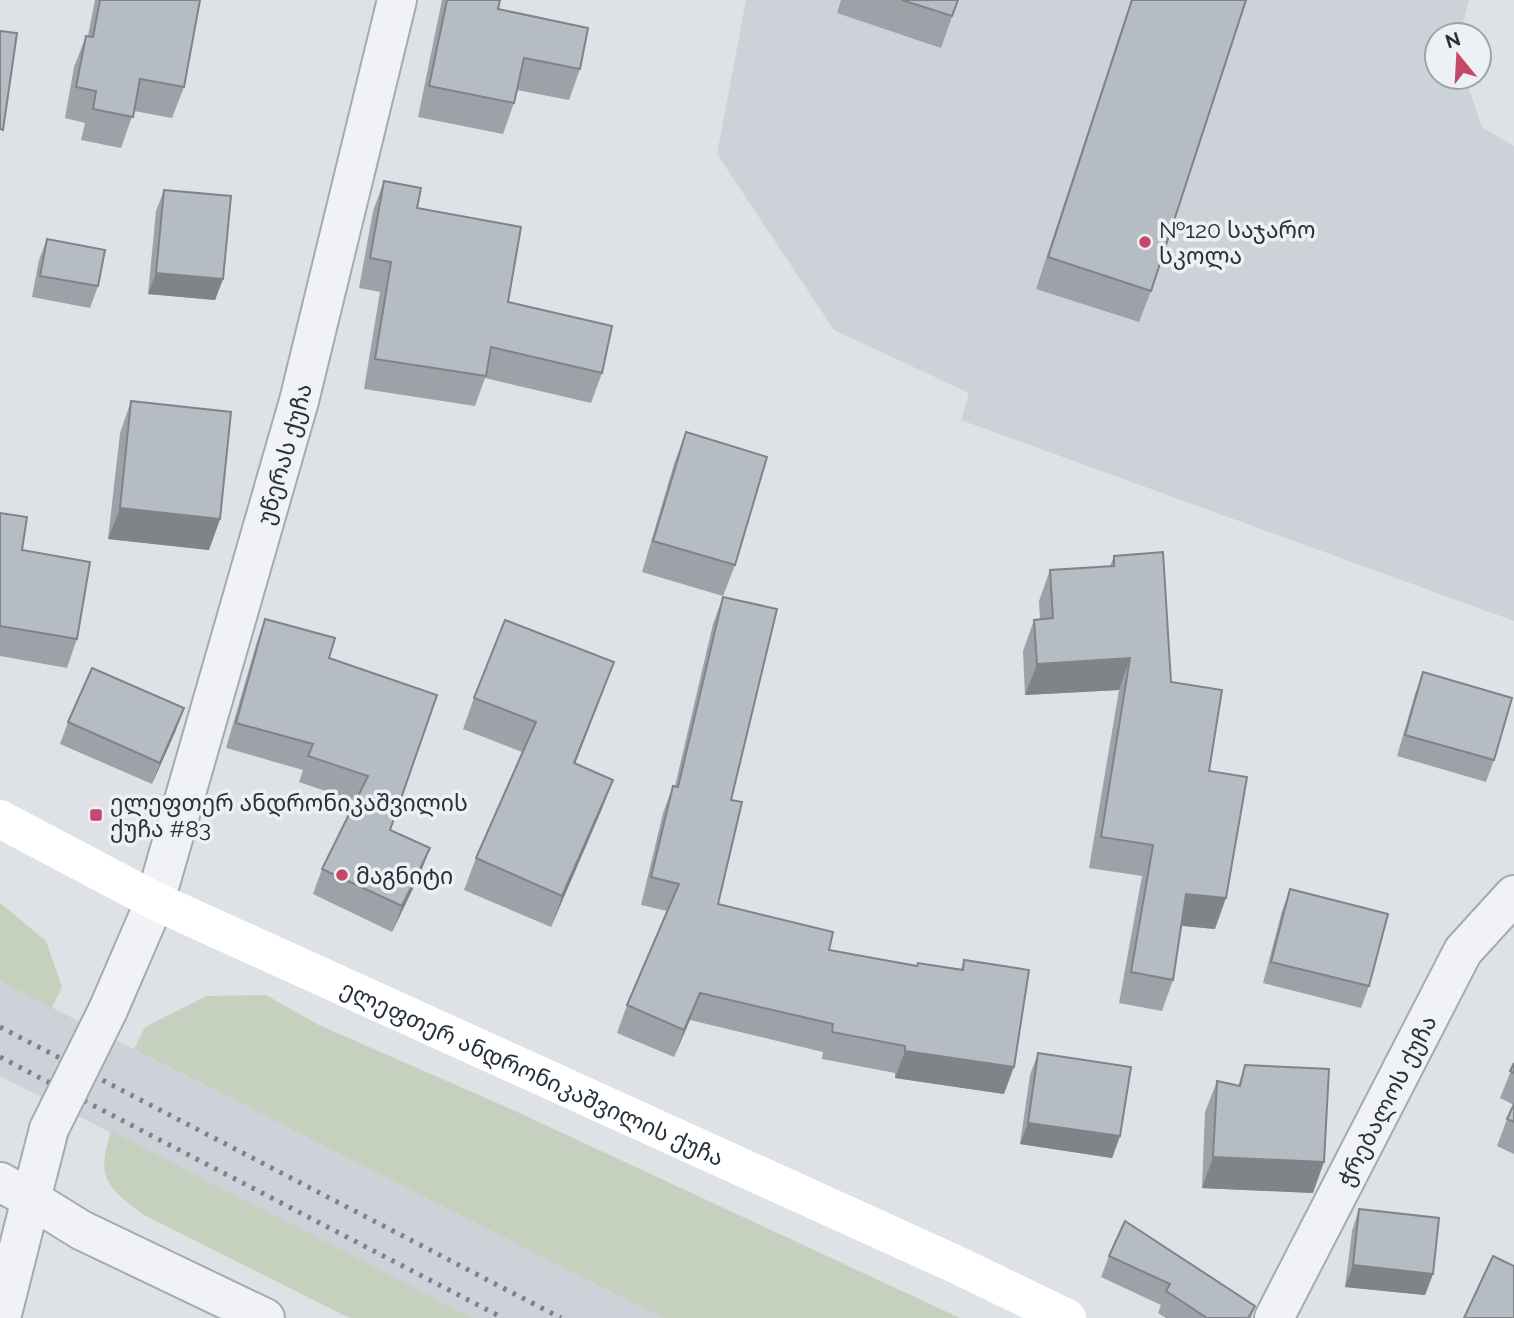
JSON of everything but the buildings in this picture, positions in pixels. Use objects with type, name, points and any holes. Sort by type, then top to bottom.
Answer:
[{"type":"main road","name":"ელეფთერ ანდრონიკაშვილის ქუჩა","points":[[0,819],[155,901],[943,1258],[1068,1318]]},
{"type":"street","name":"უწერას ქუჩა","points":[[1,1318],[15,1191],[50,1129],[108,1010],[155,901],[299,401],[397,0]]},
{"type":"street","name":"ჭრებალოს ქუჩა","points":[[1274,1318],[1463,951],[1514,895]]},
{"type":"street","points":[[15,1191],[81,1230],[265,1318]]},
{"type":"shaded area","name":"№120 საჯარო სკოლა","points":[[746,0],[1469,0],[1464,21],[1423,21],[1423,91],[1470,91],[1482,127],[1514,146],[1514,621],[961,420],[969,393],[834,330],[717,154]]},
{"type":"shaded area","points":[[0,981],[662,1318],[473,1318],[0,1076]]},
{"type":"green space","points":[[0,903],[46,941],[62,987],[52,1008],[0,981]]},
{"type":"green space","points":[[266,995],[319,1025],[513,1110],[960,1318],[662,1318],[134,1049],[145,1027],[207,996]]},
{"type":"green space","points":[[111,1131],[473,1318],[349,1318],[142,1214],[120,1196],[107,1180],[104,1160]]},
{"type":"railway","points":[[0,1027],[561,1318]]},
{"type":"railway","points":[[0,1057],[503,1318]]},
{"type":"place","name":"№120 საჯარო სკოლა","points":[[1145,242]]},
{"type":"place","name":"ელეფთერ ანდრონიკაშვილის ქუჩა #83","points":[[96,815]]},
{"type":"place","name":"მაგნიტი","points":[[342,875]]}]
